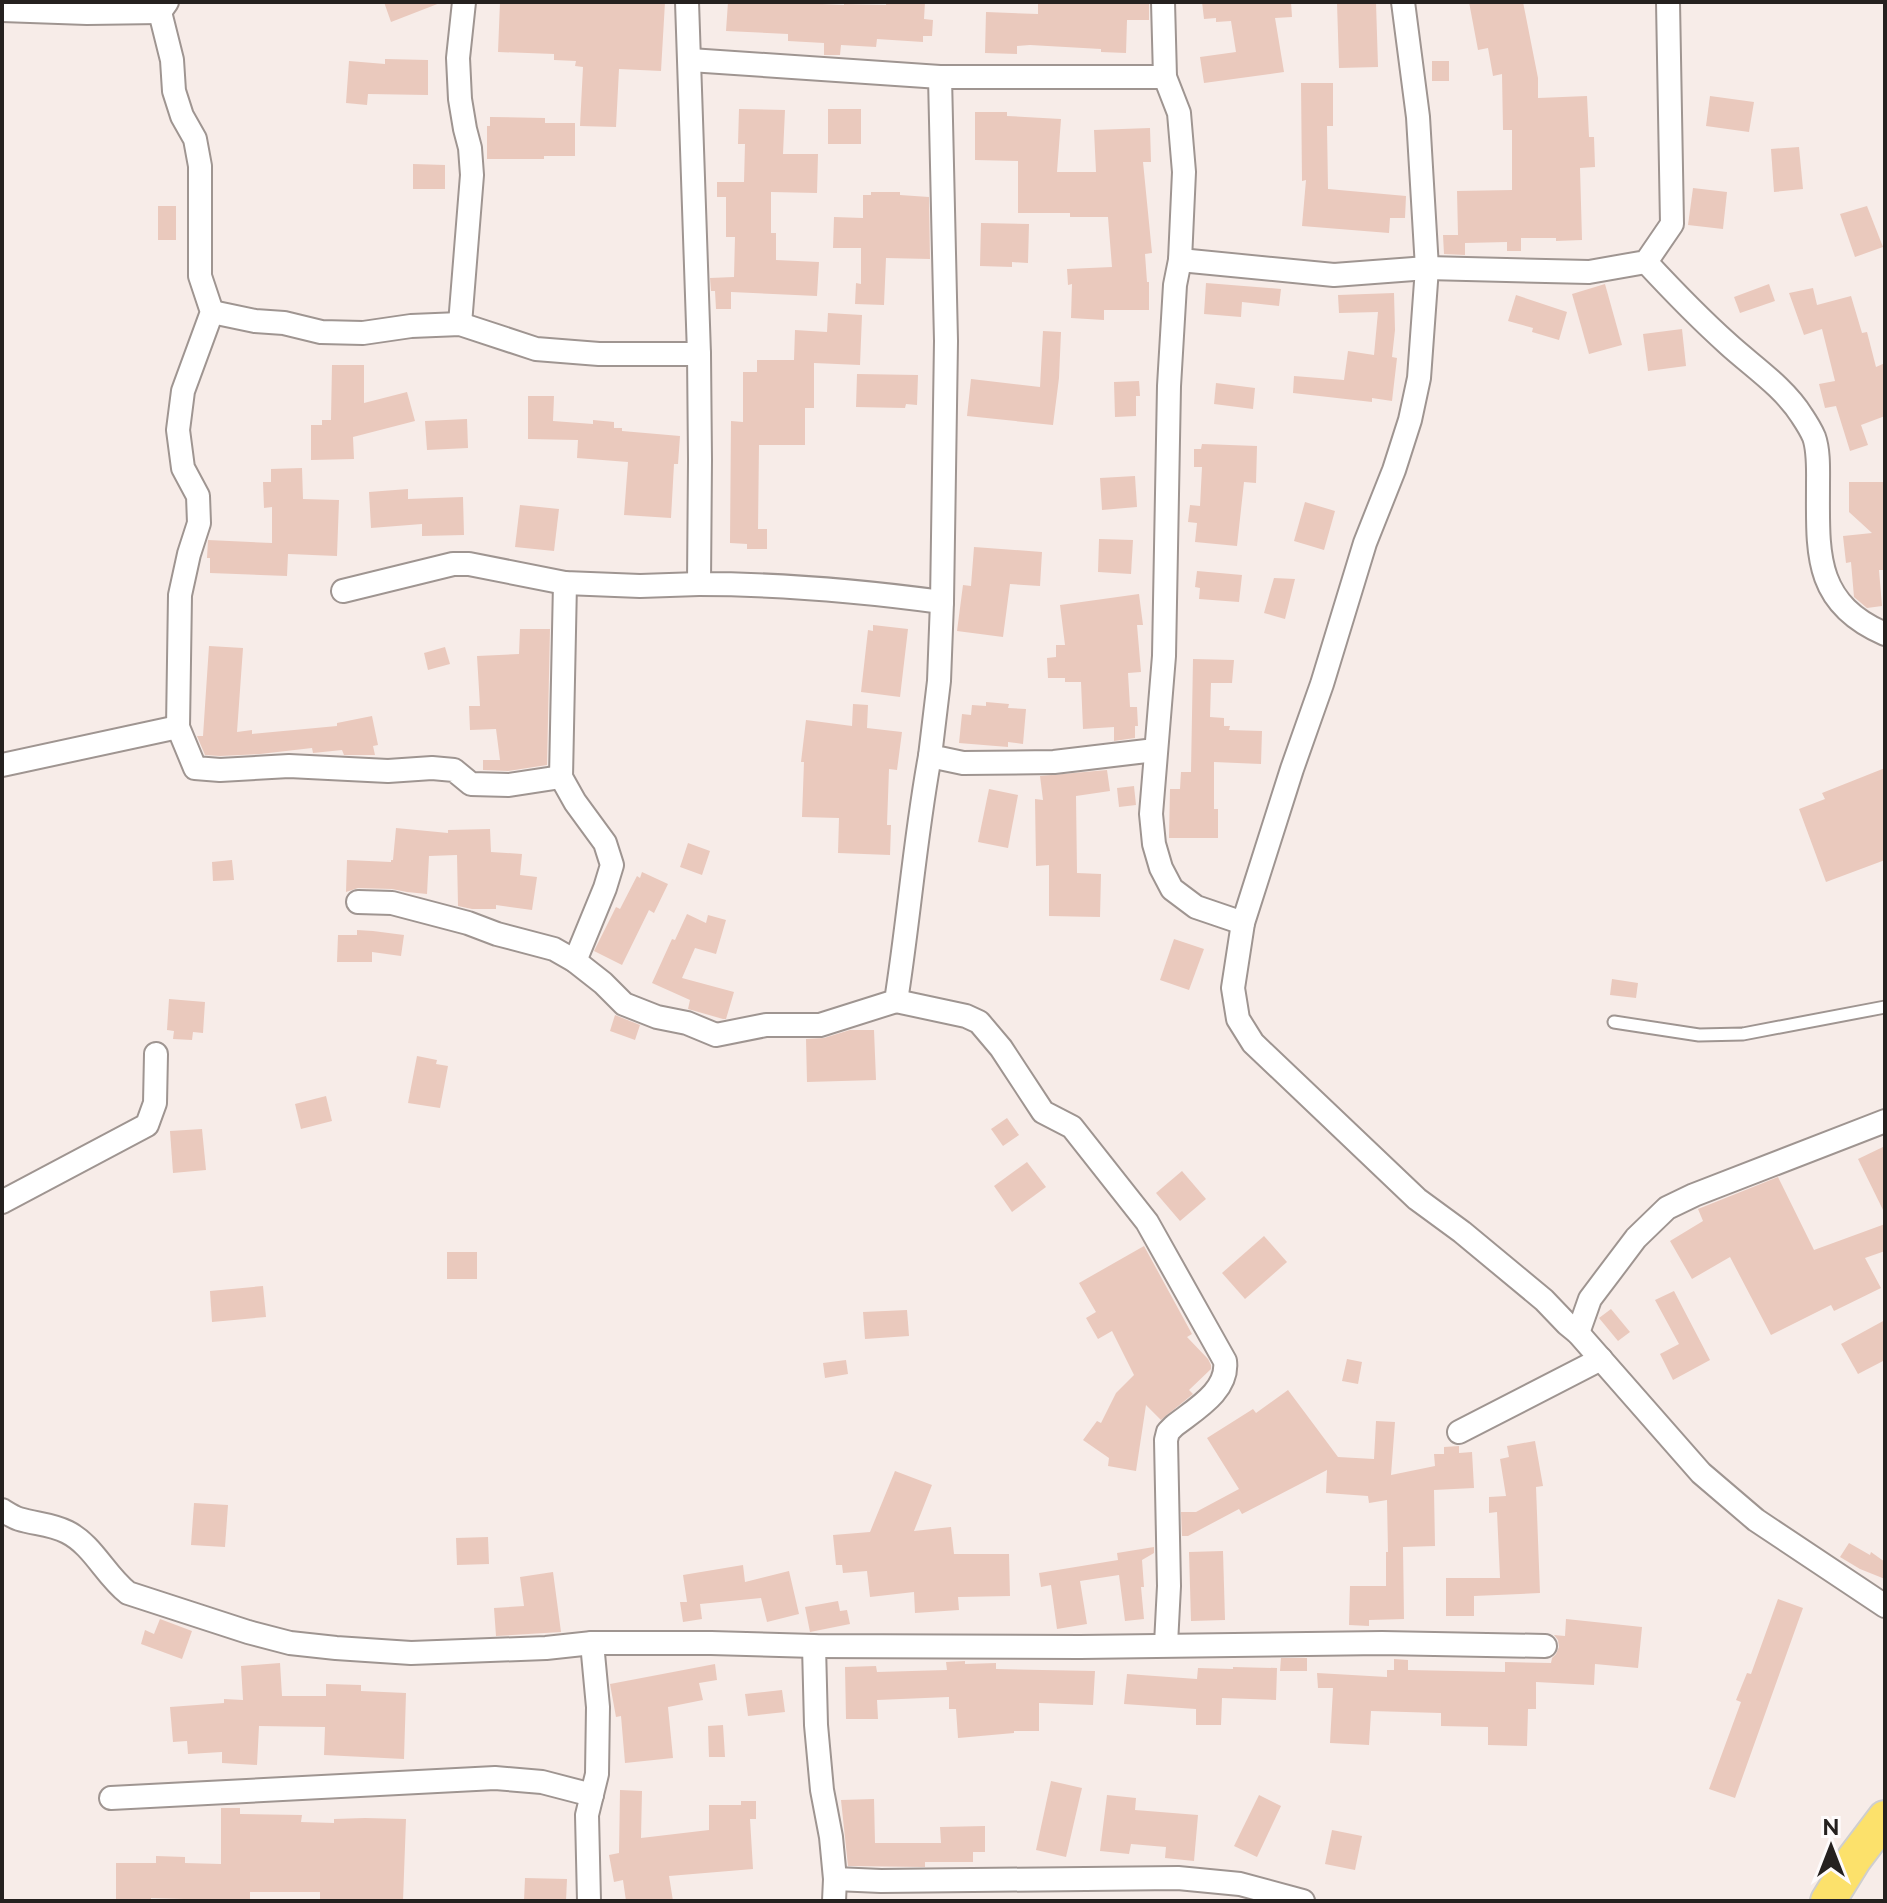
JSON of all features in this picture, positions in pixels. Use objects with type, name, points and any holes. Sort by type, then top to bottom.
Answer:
[{"type":"main road","points":[[1828,1901],[1885,1818]]},
{"type":"street","points":[[460,324],[472,175],[460,99],[458,58],[464,2]]},
{"type":"street","points":[[687,2],[699,354],[699,584]]},
{"type":"street","points":[[1163,2],[1165,77],[1179,113],[1184,172],[1180,260],[1172,323],[1164,656],[1151,814],[1154,844],[1161,868],[1172,889],[1196,907],[1243,923]]},
{"type":"street","points":[[1403,2],[1418,117],[1427,268],[1419,378],[1394,470],[1365,543],[1243,923],[1233,988],[1238,1019],[1253,1043],[1417,1199],[1544,1300],[1578,1333],[1701,1473],[1756,1520],[1885,1606]]},
{"type":"street","points":[[1180,260],[1334,275],[1427,268],[1589,272],[1646,262],[1672,224],[1668,2]]},
{"type":"street","points":[[2,10],[87,13],[164,7],[174,91],[182,116],[195,139],[200,166],[200,276],[212,312],[183,391],[178,430],[183,468],[198,496],[199,523],[180,595],[178,727],[195,768],[220,770],[289,766],[388,771],[432,768],[454,770],[471,784],[509,785],[561,777]]},
{"type":"street","points":[[690,60],[940,77],[1165,77]]},
{"type":"street","points":[[896,1001],[939,681],[946,341],[940,77]]},
{"type":"street","points":[[1646,262],[1705,323],[1776,386],[1801,413],[1815,438],[1819,545],[1825,579],[1845,607],[1885,634]]},
{"type":"street","points":[[212,312],[321,332],[363,333],[411,326],[460,324],[536,349],[599,354],[699,354]]},
{"type":"street","points":[[343,591],[453,564],[469,564],[565,583],[640,586],[755,584],[823,588],[942,602]]},
{"type":"street","points":[[565,583],[561,777],[605,843],[612,865],[575,961]]},
{"type":"street","points":[[2,765],[178,727]]},
{"type":"street","points":[[930,756],[963,763],[1054,762],[1155,750]]},
{"type":"street","points":[[358,902],[392,903],[554,949],[603,983],[624,1004],[716,1035],[766,1025],[820,1025],[896,1001],[966,1016],[979,1022],[1001,1048],[1043,1112],[1072,1127],[1147,1222],[1225,1361],[1225,1377],[1218,1389],[1174,1426],[1166,1440],[1169,1586],[1166,1644]]},
{"type":"street","points":[[2,1202],[147,1125],[155,1103],[156,1054]]},
{"type":"street","points":[[1578,1333],[1590,1299],[1636,1238],[1667,1208],[1885,1121]]},
{"type":"street","points":[[1459,1432],[1601,1359]]},
{"type":"street","points":[[2,1510],[18,1519],[50,1525],[69,1533],[128,1593],[290,1643],[411,1653],[546,1648],[592,1643],[1080,1647],[1382,1643],[1545,1646]]},
{"type":"street","points":[[589,1901],[587,1815],[597,1774],[598,1707],[592,1643]]},
{"type":"street","points":[[814,1646],[816,1725],[835,1890],[881,1881],[1178,1878],[1240,1884],[1303,1901]]},
{"type":"street","points":[[111,1798],[495,1778],[542,1782],[592,1795]]},
{"type":"lane","points":[[1614,1022],[1699,1035],[1743,1034],[1885,1007]]},
{"type":"building","points":[[384,2],[440,2],[440,3],[391,22]]},
{"type":"building","points":[[500,2],[665,2],[661,71],[619,69],[616,127],[580,126],[583,67],[575,66],[576,61],[554,60],[554,54],[498,52]]},
{"type":"building","points":[[728,2],[886,5],[886,2],[925,2],[924,19],[933,20],[932,36],[923,36],[923,42],[877,39],[876,47],[841,45],[840,55],[824,55],[824,43],[788,41],[788,34],[726,31]]},
{"type":"building","points":[[1038,2],[1149,2],[1149,20],[1127,20],[1126,53],[1030,45],[1017,46],[1017,54],[985,53],[986,12],[1038,14]]},
{"type":"building","points":[[1202,2],[1291,2],[1292,17],[1275,18],[1284,72],[1204,83],[1200,57],[1236,52],[1231,21],[1204,19]]},
{"type":"building","points":[[1337,2],[1376,2],[1378,67],[1339,68]]},
{"type":"building","points":[[1469,2],[1523,2],[1538,78],[1538,98],[1587,96],[1589,137],[1594,137],[1595,167],[1580,168],[1582,240],[1521,238],[1521,251],[1507,251],[1507,242],[1465,243],[1465,255],[1444,254],[1443,235],[1458,235],[1457,191],[1512,190],[1512,130],[1503,130],[1502,74],[1493,76],[1488,48],[1478,50]]},
{"type":"building","points":[[385,59],[428,60],[428,95],[368,94],[367,105],[346,103],[349,61],[385,64]]},
{"type":"building","points":[[1432,61],[1449,61],[1449,81],[1432,81]]},
{"type":"building","points":[[1301,83],[1333,83],[1333,126],[1327,126],[1328,189],[1406,196],[1405,218],[1390,218],[1389,233],[1302,226],[1306,180],[1302,181]]},
{"type":"building","points":[[1710,96],[1754,102],[1749,132],[1706,126]]},
{"type":"building","points":[[739,109],[785,110],[783,154],[818,154],[817,193],[771,192],[771,233],[776,233],[776,260],[819,262],[817,296],[731,292],[731,309],[716,309],[715,291],[711,291],[710,278],[734,277],[735,237],[726,237],[726,197],[717,197],[717,182],[744,182],[745,144],[738,144]]},
{"type":"building","points":[[828,109],[861,109],[861,144],[828,144]]},
{"type":"building","points":[[975,112],[1007,112],[1007,116],[1061,119],[1057,172],[1096,172],[1094,130],[1150,128],[1151,162],[1143,162],[1152,253],[1145,254],[1149,310],[1104,310],[1104,320],[1071,318],[1072,284],[1068,285],[1067,269],[1112,267],[1108,217],[1018,213],[1018,161],[975,160]]},
{"type":"building","points":[[490,117],[545,118],[545,123],[575,123],[575,156],[487,159]]},
{"type":"building","points":[[1799,147],[1803,189],[1774,192],[1771,149]]},
{"type":"building","points":[[413,164],[445,165],[445,189],[413,189]]},
{"type":"building","points":[[1693,188],[1727,192],[1723,229],[1688,225]]},
{"type":"building","points":[[871,192],[900,192],[900,195],[929,197],[930,259],[886,258],[884,305],[855,304],[856,283],[861,284],[861,248],[833,248],[834,217],[863,218],[863,195],[871,195]]},
{"type":"building","points":[[158,206],[176,206],[176,240],[158,240]]},
{"type":"building","points":[[1867,206],[1883,247],[1855,257],[1840,214]]},
{"type":"building","points":[[981,223],[1029,224],[1028,263],[1012,262],[1012,267],[980,266]]},
{"type":"building","points":[[1206,283],[1281,289],[1279,306],[1242,302],[1241,317],[1204,314]]},
{"type":"building","points":[[1605,284],[1622,345],[1589,354],[1572,294]]},
{"type":"building","points":[[1769,284],[1775,301],[1740,313],[1734,297]]},
{"type":"building","points":[[1813,288],[1817,305],[1851,296],[1862,333],[1867,332],[1876,367],[1885,363],[1885,416],[1861,425],[1868,445],[1850,451],[1836,406],[1825,408],[1819,384],[1835,381],[1822,329],[1804,335],[1789,293]]},
{"type":"building","points":[[1394,293],[1392,357],[1397,358],[1392,401],[1372,398],[1372,402],[1293,393],[1294,376],[1344,380],[1348,351],[1374,355],[1378,312],[1339,313],[1338,295]]},
{"type":"building","points":[[1516,295],[1567,312],[1559,340],[1508,321]]},
{"type":"building","points":[[828,313],[862,315],[860,365],[814,363],[814,408],[805,408],[805,445],[759,445],[758,529],[767,529],[767,549],[747,549],[747,544],[730,543],[731,421],[743,422],[743,372],[757,372],[757,360],[794,360],[795,330],[827,332]]},
{"type":"building","points":[[1682,329],[1686,366],[1648,371],[1643,334]]},
{"type":"building","points":[[1043,331],[1061,332],[1053,425],[967,416],[971,379],[1040,387]]},
{"type":"building","points":[[332,365],[364,365],[364,403],[407,392],[415,421],[353,437],[354,459],[311,460],[311,425],[322,425],[322,420],[331,420]]},
{"type":"building","points":[[857,374],[918,375],[917,405],[906,404],[905,408],[856,407]]},
{"type":"building","points":[[1139,381],[1136,416],[1115,417],[1114,382]]},
{"type":"building","points":[[1216,383],[1255,388],[1253,409],[1214,404]]},
{"type":"building","points":[[528,396],[554,396],[553,421],[614,422],[614,428],[622,428],[622,431],[680,436],[678,464],[674,464],[671,518],[624,515],[628,462],[577,458],[578,440],[528,439]]},
{"type":"building","points":[[467,419],[468,448],[427,450],[425,421]]},
{"type":"building","points":[[1202,444],[1257,446],[1256,483],[1244,482],[1237,546],[1195,542],[1197,523],[1188,522],[1190,505],[1200,506],[1202,467],[1194,467],[1194,449],[1201,449]]},
{"type":"building","points":[[302,468],[303,499],[339,500],[337,556],[288,554],[287,576],[210,573],[208,540],[272,543],[272,507],[264,508],[263,482],[271,482],[271,469]]},
{"type":"building","points":[[1135,476],[1137,507],[1102,510],[1100,478]]},
{"type":"building","points":[[1849,482],[1883,482],[1885,485],[1885,570],[1879,570],[1882,606],[1867,608],[1854,597],[1851,562],[1846,563],[1843,536],[1872,533],[1849,512]]},
{"type":"building","points":[[408,489],[408,499],[463,497],[464,535],[422,536],[422,524],[371,528],[369,492]]},
{"type":"building","points":[[1305,502],[1335,511],[1324,550],[1294,541]]},
{"type":"building","points":[[520,505],[559,509],[554,551],[515,547]]},
{"type":"building","points":[[1099,539],[1133,540],[1131,574],[1098,572]]},
{"type":"building","points":[[974,547],[1042,552],[1040,586],[1010,584],[1003,637],[957,631],[963,585],[971,586]]},
{"type":"building","points":[[1197,571],[1242,575],[1239,602],[1199,599],[1200,588],[1195,587]]},
{"type":"building","points":[[1274,578],[1295,579],[1285,619],[1264,613]]},
{"type":"building","points":[[1139,594],[1143,625],[1137,625],[1141,672],[1128,673],[1130,707],[1137,707],[1138,726],[1135,726],[1135,738],[1114,741],[1114,727],[1083,729],[1081,682],[1048,678],[1047,658],[1056,657],[1056,645],[1065,645],[1060,605]]},
{"type":"building","points":[[873,625],[908,629],[900,697],[861,692],[868,630],[873,631]]},
{"type":"building","points":[[520,629],[550,629],[547,765],[508,771],[483,770],[483,760],[500,760],[496,729],[470,730],[469,706],[480,706],[477,656],[519,654]]},
{"type":"building","points":[[209,646],[243,648],[237,732],[252,730],[252,734],[337,726],[337,723],[372,716],[378,745],[373,746],[375,755],[344,755],[342,750],[313,753],[312,748],[260,754],[205,755],[197,736],[203,736]]},
{"type":"building","points":[[445,647],[450,664],[428,670],[424,653]]},
{"type":"building","points":[[1193,659],[1234,660],[1232,683],[1211,683],[1210,717],[1224,718],[1224,726],[1230,726],[1229,730],[1262,731],[1261,764],[1214,762],[1214,809],[1218,809],[1218,838],[1169,838],[1170,789],[1180,789],[1181,772],[1191,772]]},
{"type":"building","points":[[986,702],[1026,709],[1023,744],[1008,742],[1008,747],[959,743],[962,714],[971,715],[972,705],[986,706]]},
{"type":"building","points":[[853,704],[868,705],[867,728],[902,732],[897,770],[889,769],[887,825],[891,825],[890,855],[838,853],[839,818],[802,817],[804,762],[801,762],[806,720],[852,726]]},
{"type":"building","points":[[1885,768],[1885,860],[1826,882],[1799,809],[1825,799],[1822,793]]},
{"type":"building","points":[[1107,770],[1110,791],[1076,796],[1077,873],[1101,874],[1100,917],[1049,916],[1049,865],[1036,866],[1035,799],[1043,800],[1040,776]]},
{"type":"building","points":[[1134,786],[1136,805],[1119,807],[1117,788]]},
{"type":"building","points":[[989,789],[1018,795],[1008,848],[978,842]]},
{"type":"building","points":[[396,828],[448,833],[448,830],[490,829],[491,852],[522,854],[520,875],[537,877],[532,910],[496,905],[496,909],[458,906],[457,855],[429,856],[427,894],[358,888],[346,892],[347,860],[391,862]]},
{"type":"building","points":[[688,843],[710,851],[702,875],[680,867]]},
{"type":"building","points":[[232,860],[234,880],[213,881],[212,862]]},
{"type":"building","points":[[642,872],[668,884],[654,913],[649,910],[622,965],[594,951],[616,907],[620,909]]},
{"type":"building","points":[[687,914],[706,923],[708,915],[726,920],[716,954],[695,948],[682,978],[734,992],[726,1019],[688,1009],[690,1000],[652,983]]},
{"type":"building","points":[[357,930],[404,935],[401,956],[372,952],[372,962],[337,962],[338,935],[357,935]]},
{"type":"building","points":[[1174,939],[1204,949],[1189,990],[1160,980]]},
{"type":"building","points":[[1612,979],[1638,983],[1636,998],[1610,995]]},
{"type":"building","points":[[169,999],[205,1002],[203,1033],[193,1032],[192,1040],[173,1039],[174,1031],[167,1030]]},
{"type":"building","points":[[615,1015],[640,1025],[635,1040],[610,1031]]},
{"type":"building","points":[[850,1030],[874,1030],[876,1080],[807,1082],[806,1039],[824,1038]]},
{"type":"building","points":[[417,1056],[448,1066],[440,1108],[408,1103]]},
{"type":"building","points":[[326,1096],[332,1121],[301,1129],[295,1104]]},
{"type":"building","points":[[1007,1118],[1019,1135],[1003,1146],[991,1129]]},
{"type":"building","points":[[202,1129],[206,1170],[173,1173],[170,1131]]},
{"type":"building","points":[[1885,1146],[1885,1214],[1858,1159]]},
{"type":"building","points":[[1027,1162],[1046,1187],[1012,1212],[994,1186]]},
{"type":"building","points":[[1182,1171],[1206,1199],[1180,1221],[1156,1193]]},
{"type":"building","points":[[1778,1177],[1814,1250],[1885,1224],[1885,1251],[1865,1258],[1881,1288],[1834,1311],[1831,1305],[1771,1335],[1730,1257],[1692,1279],[1670,1241],[1703,1221],[1698,1209]]},
{"type":"building","points":[[1264,1236],[1287,1262],[1245,1299],[1222,1273]]},
{"type":"building","points":[[1144,1246],[1192,1334],[1187,1337],[1208,1359],[1211,1369],[1189,1390],[1193,1394],[1161,1420],[1146,1405],[1136,1471],[1108,1466],[1109,1458],[1083,1440],[1097,1421],[1101,1423],[1116,1393],[1134,1375],[1112,1331],[1098,1339],[1086,1318],[1096,1312],[1079,1283]]},
{"type":"building","points":[[447,1252],[477,1252],[477,1279],[447,1279]]},
{"type":"building","points":[[263,1286],[266,1317],[212,1322],[210,1291]]},
{"type":"building","points":[[1674,1291],[1710,1360],[1673,1380],[1660,1354],[1679,1344],[1655,1300]]},
{"type":"building","points":[[1611,1309],[1630,1332],[1618,1341],[1599,1318]]},
{"type":"building","points":[[907,1310],[909,1336],[865,1339],[863,1312]]},
{"type":"building","points":[[1885,1320],[1885,1360],[1858,1374],[1841,1344]]},
{"type":"building","points":[[1347,1359],[1362,1362],[1358,1384],[1342,1381]]},
{"type":"building","points":[[846,1360],[848,1374],[825,1378],[823,1363]]},
{"type":"building","points":[[1288,1390],[1338,1457],[1374,1459],[1376,1421],[1395,1422],[1391,1475],[1435,1466],[1434,1454],[1444,1454],[1444,1447],[1459,1446],[1459,1453],[1472,1452],[1474,1488],[1434,1490],[1435,1546],[1403,1547],[1404,1619],[1369,1620],[1369,1626],[1349,1625],[1350,1586],[1386,1586],[1387,1500],[1369,1503],[1368,1496],[1326,1493],[1327,1470],[1242,1514],[1239,1509],[1188,1536],[1182,1536],[1181,1512],[1196,1512],[1239,1489],[1207,1438],[1253,1409],[1256,1413]]},
{"type":"building","points":[[1535,1441],[1543,1486],[1536,1487],[1540,1593],[1474,1596],[1474,1616],[1446,1616],[1446,1578],[1500,1578],[1497,1512],[1489,1513],[1489,1497],[1506,1496],[1500,1459],[1509,1457],[1507,1446]]},
{"type":"building","points":[[895,1471],[932,1485],[914,1531],[951,1527],[954,1554],[1009,1554],[1010,1596],[958,1597],[959,1610],[915,1613],[914,1592],[870,1597],[867,1571],[843,1573],[842,1565],[836,1565],[833,1535],[870,1532]]},
{"type":"building","points":[[194,1503],[228,1505],[225,1547],[191,1545]]},
{"type":"building","points":[[488,1537],[489,1564],[457,1565],[456,1538]]},
{"type":"building","points":[[1849,1543],[1885,1562],[1885,1579],[1840,1557]]},
{"type":"building","points":[[1154,1547],[1154,1553],[1142,1560],[1144,1619],[1125,1621],[1119,1575],[1080,1581],[1087,1624],[1057,1629],[1051,1585],[1041,1587],[1039,1573],[1118,1560],[1117,1553]]},
{"type":"building","points":[[1223,1551],[1225,1620],[1191,1621],[1189,1552]]},
{"type":"building","points":[[743,1565],[745,1582],[789,1571],[799,1614],[767,1622],[761,1598],[700,1604],[702,1619],[683,1622],[680,1602],[687,1602],[683,1575]]},
{"type":"building","points":[[553,1572],[561,1632],[496,1636],[494,1608],[524,1606],[520,1577]]},
{"type":"building","points":[[1778,1599],[1803,1608],[1735,1798],[1709,1789],[1741,1702],[1736,1700],[1747,1673],[1751,1674]]},
{"type":"building","points":[[838,1601],[840,1611],[847,1610],[850,1624],[810,1632],[805,1607]]},
{"type":"building","points":[[160,1619],[192,1631],[182,1659],[141,1644],[145,1630],[154,1634]]},
{"type":"building","points":[[1566,1619],[1642,1627],[1638,1668],[1595,1664],[1594,1685],[1536,1682],[1536,1709],[1528,1709],[1527,1746],[1488,1745],[1488,1727],[1441,1726],[1441,1713],[1371,1711],[1369,1745],[1330,1743],[1333,1688],[1318,1688],[1317,1673],[1387,1677],[1387,1670],[1394,1670],[1394,1659],[1408,1660],[1408,1670],[1505,1672],[1505,1662],[1551,1663],[1559,1647],[1554,1635],[1565,1636]]},
{"type":"building","points":[[1281,1658],[1307,1658],[1307,1671],[1280,1671]]},
{"type":"building","points":[[965,1661],[965,1664],[996,1663],[996,1669],[1095,1671],[1093,1705],[1039,1703],[1039,1731],[958,1738],[956,1709],[949,1709],[949,1697],[877,1700],[878,1719],[846,1719],[845,1667],[876,1666],[877,1672],[947,1670],[946,1662]]},
{"type":"building","points":[[280,1663],[282,1696],[326,1696],[326,1684],[361,1685],[361,1691],[406,1693],[404,1759],[324,1755],[325,1727],[259,1726],[257,1765],[222,1763],[222,1752],[188,1754],[187,1741],[173,1742],[170,1707],[224,1703],[224,1699],[243,1700],[241,1666]]},
{"type":"building","points":[[715,1664],[717,1680],[699,1683],[703,1700],[668,1707],[673,1758],[625,1763],[621,1716],[616,1717],[610,1684]]},
{"type":"building","points":[[1198,1668],[1277,1668],[1276,1700],[1222,1698],[1221,1725],[1196,1725],[1196,1709],[1124,1704],[1127,1674],[1197,1679]]},
{"type":"building","points":[[782,1690],[785,1712],[748,1716],[745,1694]]},
{"type":"building","points":[[723,1725],[725,1757],[709,1757],[708,1726]]},
{"type":"building","points":[[1051,1781],[1082,1788],[1066,1857],[1036,1850]]},
{"type":"building","points":[[620,1790],[642,1791],[641,1838],[709,1830],[709,1805],[741,1805],[741,1801],[756,1801],[756,1819],[750,1819],[753,1869],[669,1876],[673,1901],[626,1901],[623,1880],[614,1882],[609,1855],[619,1853]]},
{"type":"building","points":[[1107,1795],[1136,1798],[1135,1810],[1198,1815],[1194,1861],[1165,1858],[1166,1847],[1131,1844],[1129,1854],[1100,1851]]},
{"type":"building","points":[[1259,1795],[1281,1806],[1257,1857],[1234,1846]]},
{"type":"building","points":[[874,1799],[875,1843],[941,1843],[940,1827],[985,1826],[985,1852],[973,1852],[973,1862],[925,1862],[925,1867],[848,1866],[841,1800]]},
{"type":"building","points":[[221,1808],[240,1808],[240,1814],[302,1815],[301,1822],[406,1819],[403,1901],[320,1900],[320,1892],[250,1892],[250,1901],[151,1898],[151,1901],[116,1901],[116,1863],[156,1863],[156,1856],[185,1857],[185,1863],[221,1864]]},
{"type":"building","points":[[1332,1830],[1362,1836],[1355,1870],[1325,1864]]},
{"type":"building","points":[[525,1878],[567,1879],[566,1901],[524,1901]]}]
